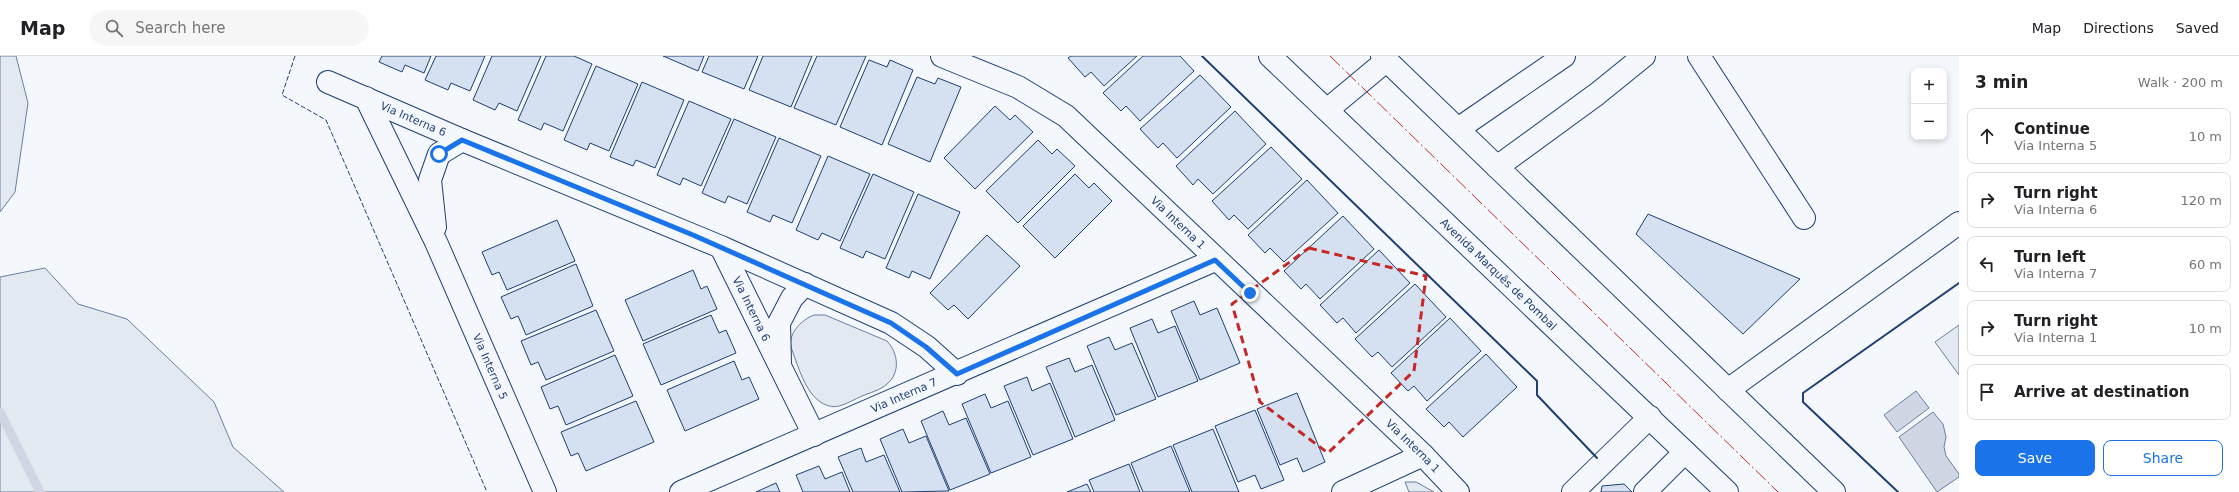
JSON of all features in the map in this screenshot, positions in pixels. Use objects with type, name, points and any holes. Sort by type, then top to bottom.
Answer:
[{"type":"street","name":"Via Interna 1","points":[[942,56],[1018,87],[1066,116],[1215,260],[1423,455],[1458,492]]},
{"type":"street","name":"Avenida Marquês de Pombal","points":[[1270,56],[1727,492]]},
{"type":"street","points":[[1458,129],[1564,56]]},
{"type":"street","points":[[1497,167],[1597,94],[1644,56]]},
{"type":"street","points":[[1699,56],[1804,218]]},
{"type":"street","points":[[1327,110],[1384,58],[1834,492]]},
{"type":"street","name":"Via Interna 6","points":[[328,82],[462,140],[721,247],[891,323],[926,347],[957,374]]},
{"type":"street","name":"Via Interna 5","points":[[366,98],[436,242],[545,492]]},
{"type":"street","name":"Via Interna 5","points":[[436,242],[430,180],[439,154],[462,140]]},
{"type":"street","points":[[1728,390],[1959,222]]},
{"type":"street","name":"Via Interna 6","points":[[721,247],[780,371],[814,434]]},
{"type":"street","name":"Via Interna 7","points":[[681,492],[957,374],[1215,260]]},
{"type":"street","name":"Via Interna 6","points":[[780,371],[780,323],[792,298],[805,284]]},
{"type":"street","points":[[1573,492],[1650,417]]},
{"type":"street","points":[[1645,492],[1685,452]]},
{"type":"street","points":[[1343,492],[1423,455]]},
{"type":"highlighted area","points":[[1309,248],[1426,276],[1414,371],[1328,453],[1260,402],[1232,304]]},
{"type":"shaded area","points":[[0,56],[16,56],[28,103],[15,192],[0,212]]},
{"type":"shaded area","points":[[45,268],[78,304],[127,319],[214,402],[233,447],[284,492],[0,492],[0,277]]},
{"type":"shaded area","points":[[814,315],[825,315],[887,341],[896,357],[896,368],[887,384],[882,388],[837,407],[826,405],[814,397],[799,371],[792,350],[791,339],[800,324],[804,320]]},
{"type":"shaded area","points":[[1959,325],[1959,375],[1935,342]]},
{"type":"shaded area","points":[[1916,391],[1929,408],[1897,432],[1884,415]]},
{"type":"shaded area","points":[[1933,412],[1943,424],[1946,437],[1944,447],[1946,456],[1959,474],[1959,477],[1937,492],[1899,437]]},
{"type":"shaded area","points":[[1405,482],[1416,482],[1434,492],[1409,492]]},
{"type":"building","points":[[382,56],[431,56],[424,73],[405,65],[402,72],[379,62]]},
{"type":"building","points":[[436,56],[485,56],[470,91],[451,83],[448,90],[425,80]]},
{"type":"building","points":[[492,56],[541,56],[517,111],[499,103],[495,110],[473,100]]},
{"type":"building","points":[[546,56],[574,56],[592,64],[563,131],[544,123],[541,130],[518,120]]},
{"type":"building","points":[[663,56],[704,56],[698,71]]},
{"type":"building","points":[[709,56],[758,56],[744,89],[702,72]]},
{"type":"building","points":[[763,56],[812,56],[791,107],[749,90]]},
{"type":"building","points":[[817,56],[866,56],[836,125],[794,108]]},
{"type":"building","points":[[1071,56],[1137,56],[1104,86],[1091,72],[1085,77],[1068,58]]},
{"type":"building","points":[[1143,56],[1180,56],[1194,71],[1140,121],[1126,106],[1121,111],[1103,93]]},
{"type":"building","points":[[869,60],[887,67],[890,60],[913,70],[882,145],[840,127]]},
{"type":"building","points":[[596,66],[638,84],[609,151],[590,143],[587,150],[564,140]]},
{"type":"building","points":[[1200,75],[1231,107],[1177,158],[1163,143],[1158,148],[1140,129]]},
{"type":"building","points":[[917,77],[935,84],[938,78],[961,87],[930,162],[888,144]]},
{"type":"building","points":[[642,82],[684,100],[655,168],[636,160],[633,166],[610,157]]},
{"type":"building","points":[[689,101],[731,119],[701,186],[683,178],[680,185],[657,175]]},
{"type":"building","points":[[995,106],[1010,120],[1015,115],[1033,132],[975,189],[944,158]]},
{"type":"building","points":[[1235,111],[1266,144],[1213,194],[1198,179],[1193,185],[1176,166]]},
{"type":"building","points":[[734,119],[776,137],[747,204],[728,196],[725,203],[702,193]]},
{"type":"building","points":[[779,138],[821,156],[792,223],[773,215],[770,222],[747,212]]},
{"type":"building","points":[[1038,140],[1052,154],[1057,149],[1075,166],[1018,223],[986,191]]},
{"type":"building","points":[[1271,147],[1302,179],[1248,229],[1234,215],[1229,220],[1212,201]]},
{"type":"building","points":[[828,156],[870,174],[840,241],[822,233],[818,240],[796,230]]},
{"type":"building","points":[[873,174],[914,192],[885,259],[866,251],[863,258],[840,248]]},
{"type":"building","points":[[1075,174],[1089,188],[1094,183],[1112,201],[1055,258],[1023,226]]},
{"type":"building","points":[[1307,180],[1338,213],[1284,262],[1270,248],[1265,253],[1248,235]]},
{"type":"building","points":[[918,194],[960,212],[930,279],[912,271],[909,278],[886,268]]},
{"type":"building","points":[[1648,214],[1800,279],[1743,334],[1636,234]]},
{"type":"building","points":[[1343,216],[1374,249],[1320,299],[1306,284],[1301,289],[1284,271]]},
{"type":"building","points":[[557,220],[575,261],[507,290],[499,272],[492,275],[482,252]]},
{"type":"building","points":[[987,235],[1020,266],[968,319],[954,305],[948,310],[930,293]]},
{"type":"building","points":[[1379,250],[1410,283],[1356,333],[1343,318],[1337,323],[1320,305]]},
{"type":"building","points":[[576,264],[593,306],[526,335],[518,316],[511,319],[501,297]]},
{"type":"building","points":[[693,270],[701,289],[707,286],[717,309],[643,341],[625,300]]},
{"type":"building","points":[[1415,284],[1446,317],[1392,367],[1378,352],[1372,357],[1355,339]]},
{"type":"building","points":[[1194,301],[1200,315],[1217,308],[1240,363],[1200,380],[1171,311]]},
{"type":"building","points":[[596,310],[614,351],[546,380],[538,362],[531,365],[521,341]]},
{"type":"building","points":[[711,315],[719,333],[726,330],[736,353],[661,385],[643,344]]},
{"type":"building","points":[[1450,318],[1481,351],[1427,401],[1414,386],[1408,391],[1391,373]]},
{"type":"building","points":[[1152,319],[1158,333],[1175,326],[1198,381],[1158,397],[1130,328]]},
{"type":"building","points":[[1109,337],[1115,350],[1132,343],[1156,399],[1116,415],[1087,346]]},
{"type":"building","points":[[1486,354],[1517,387],[1463,437],[1449,422],[1444,427],[1426,409]]},
{"type":"building","points":[[615,355],[633,396],[566,425],[558,406],[550,409],[541,387]]},
{"type":"building","points":[[1069,358],[1075,372],[1092,365],[1115,420],[1075,437],[1046,367]]},
{"type":"building","points":[[734,361],[742,380],[749,377],[759,399],[685,431],[667,390]]},
{"type":"building","points":[[1027,377],[1032,391],[1050,383],[1073,439],[1033,455],[1004,386]]},
{"type":"building","points":[[1297,393],[1325,462],[1303,472],[1297,458],[1280,465],[1257,409]]},
{"type":"building","points":[[985,394],[991,408],[1008,401],[1031,457],[991,473],[962,404]]},
{"type":"building","points":[[636,401],[654,442],[586,471],[578,453],[571,456],[561,432]]},
{"type":"building","points":[[1255,410],[1284,480],[1261,489],[1255,475],[1238,482],[1215,426]]},
{"type":"building","points":[[943,411],[949,425],[966,418],[990,474],[950,490],[921,421]]},
{"type":"building","points":[[903,429],[909,443],[926,436],[949,491],[902,492],[880,439]]},
{"type":"building","points":[[1213,429],[1239,492],[1192,492],[1173,445]]},
{"type":"building","points":[[1171,446],[1190,492],[1143,492],[1131,463]]},
{"type":"building","points":[[861,448],[866,462],[884,455],[900,492],[853,492],[838,457]]},
{"type":"building","points":[[1129,464],[1140,492],[1094,492],[1089,480]]},
{"type":"building","points":[[819,466],[825,479],[842,472],[850,492],[803,492],[796,475]]},
{"type":"building","points":[[776,483],[780,492],[756,492]]},
{"type":"building","points":[[1087,484],[1091,492],[1067,492]]},
{"type":"building","points":[[1624,484],[1632,492],[1601,492],[1602,486]]},
{"type":"waterway","points":[[0,412],[40,492]]},
{"type":"fence","points":[[295,56],[282,95],[326,120],[487,492]]},
{"type":"wall","points":[[1202,56],[1537,381],[1537,395],[1597,458]]},
{"type":"wall","points":[[1898,492],[1803,402],[1803,393],[1959,283]]},
{"type":"power","points":[[1330,56],[1778,492]]},
{"type":"route","points":[[439,154],[462,140],[693,235],[891,323],[926,347],[957,374],[1215,260],[1250,293]]}]
